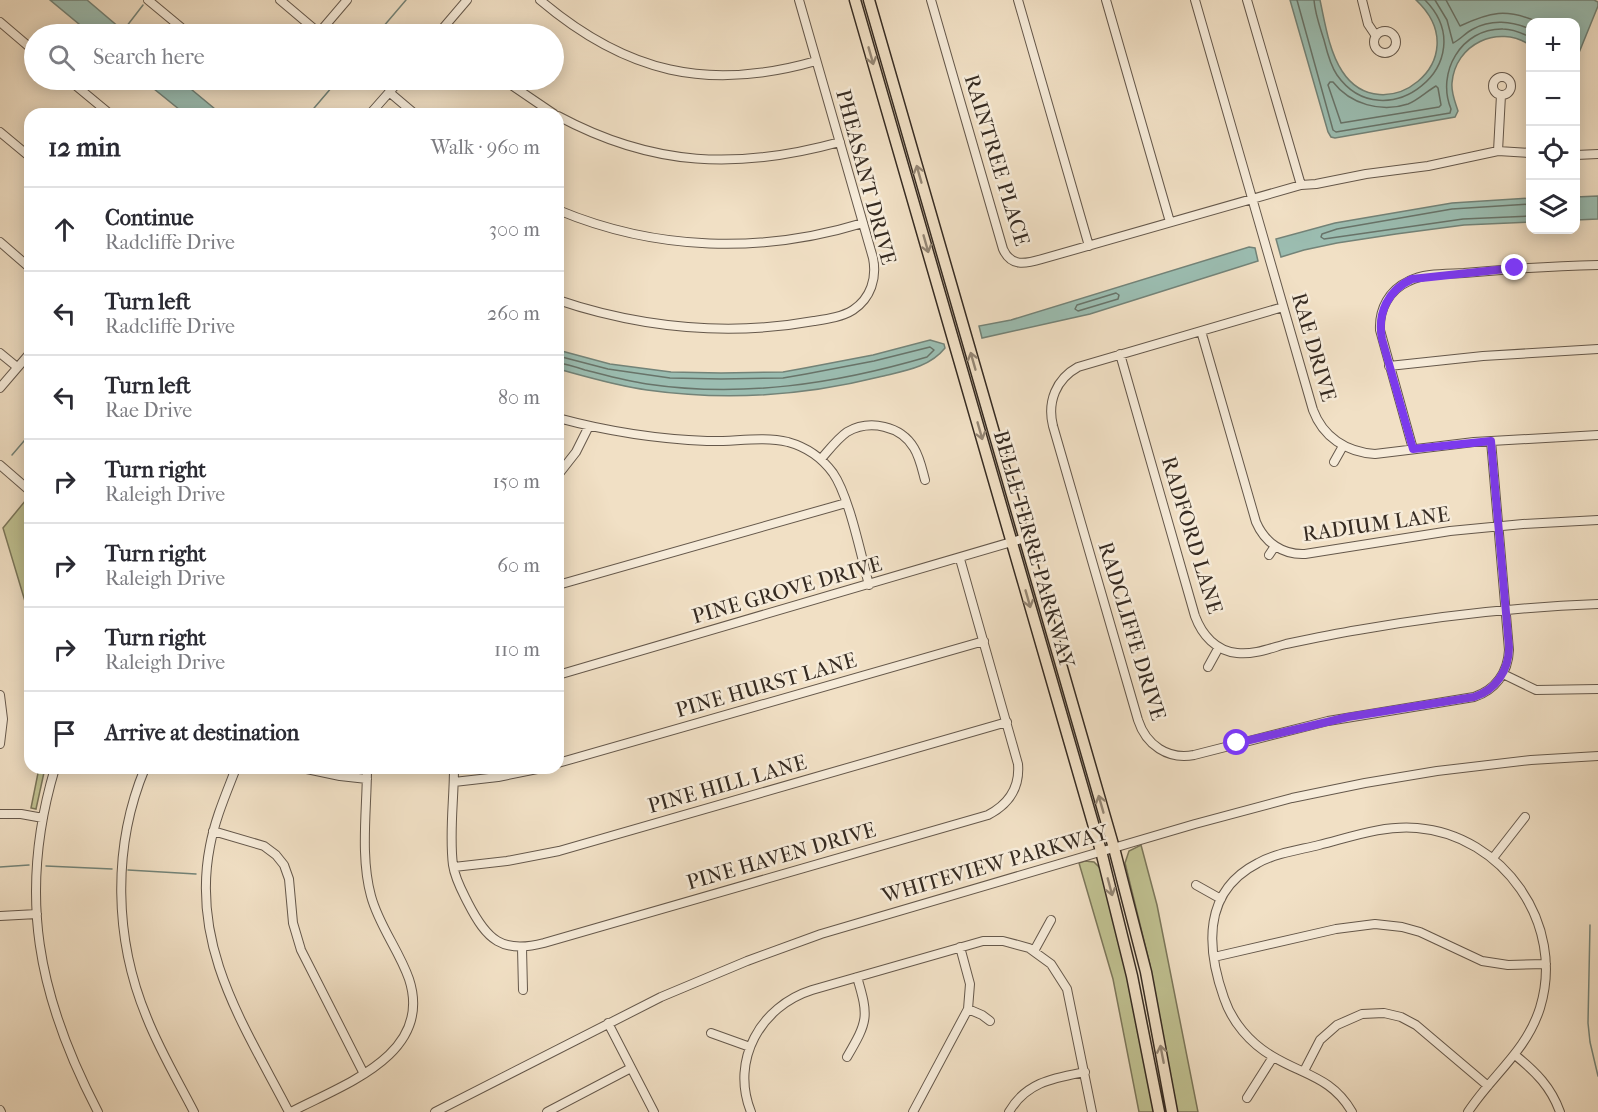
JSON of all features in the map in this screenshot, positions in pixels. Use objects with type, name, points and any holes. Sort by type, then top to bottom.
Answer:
[{"type":"main road","name":"BELLE TERRE PARKWAY","points":[[855,0],[1101,851],[1132,976],[1159,1112]]},
{"type":"main road","name":"BELLE TERRE PARKWAY","points":[[869,0],[1114,848],[1146,972],[1172,1112]]},
{"type":"street","points":[[148,0],[177,24]]},
{"type":"street","points":[[280,0],[308,24]]},
{"type":"street","points":[[327,24],[347,0]]},
{"type":"street","points":[[446,24],[467,0]]},
{"type":"street","points":[[540,0],[599,43],[627,56],[665,69],[708,75],[742,76],[780,71],[816,61]]},
{"type":"street","name":"PHEASANT DRIVE","points":[[564,302],[625,318],[699,328],[766,327],[837,317],[850,312],[862,303],[874,280],[874,262],[799,0]]},
{"type":"street","name":"RAINTREE PLACE","points":[[931,0],[1005,255],[1013,262],[1025,263],[1089,246],[1301,185],[1435,165],[1498,151],[1526,153]]},
{"type":"street","points":[[1018,0],[1089,246]]},
{"type":"street","points":[[1106,0],[1170,222]]},
{"type":"street","name":"RAE DRIVE","points":[[1195,0],[1314,414],[1325,432],[1343,446],[1358,452],[1375,454],[1491,441],[1598,435]]},
{"type":"street","points":[[1247,0],[1301,185]]},
{"type":"street","points":[[1362,0],[1368,24],[1376,36]]},
{"type":"street","points":[[0,22],[24,42]]},
{"type":"street","points":[[81,90],[103,108]]},
{"type":"street","points":[[519,90],[545,108]]},
{"type":"street","points":[[375,108],[389,92],[407,108]]},
{"type":"street","points":[[1498,151],[1501,94]]},
{"type":"street","points":[[564,119],[620,143],[661,154],[694,159],[767,158],[840,142]]},
{"type":"street","points":[[0,132],[24,152]]},
{"type":"street","points":[[1580,155],[1598,154]]},
{"type":"street","points":[[564,212],[595,224],[646,237],[720,244],[789,240],[828,233],[863,223]]},
{"type":"street","points":[[0,242],[24,263]]},
{"type":"street","points":[[1413,449],[1381,334],[1381,315],[1391,294],[1408,281],[1422,277],[1481,271],[1598,265]]},
{"type":"street","name":"RADCLIFFE DRIVE","points":[[1283,307],[1083,365],[1068,373],[1056,388],[1050,411],[1056,438],[1144,735],[1154,746],[1172,755],[1194,756],[1328,721],[1474,697],[1489,689],[1503,674]]},
{"type":"street","name":"RADIUM LANE","points":[[1201,331],[1254,516],[1261,532],[1275,546],[1290,552],[1305,554],[1421,535],[1498,526],[1598,520]]},
{"type":"street","points":[[1389,366],[1483,356],[1598,349]]},
{"type":"street","points":[[0,353],[17,367]]},
{"type":"street","name":"RADFORD LANE","points":[[1120,354],[1196,616],[1203,632],[1219,647]]},
{"type":"street","points":[[0,388],[24,359]]},
{"type":"street","points":[[564,420],[638,435],[688,440],[781,441],[802,447],[821,459],[837,479],[846,502],[869,585]]},
{"type":"street","points":[[564,467],[576,452],[589,426]]},
{"type":"street","points":[[821,459],[848,432],[864,426],[883,426],[899,433],[912,444],[925,480]]},
{"type":"street","points":[[1491,441],[1509,654],[1503,674],[1536,690],[1598,689]]},
{"type":"street","points":[[1334,462],[1343,446]]},
{"type":"street","points":[[0,465],[24,485]]},
{"type":"street","points":[[564,583],[846,502]]},
{"type":"street","name":"PINE GROVE DRIVE","points":[[564,673],[960,559],[1025,538]]},
{"type":"street","points":[[1269,555],[1275,546]]},
{"type":"street","name":"PINE HAVEN DRIVE","points":[[522,948],[988,815],[1007,801],[1017,780],[1017,760],[960,559]]},
{"type":"street","points":[[1208,668],[1219,647],[1231,652],[1249,653],[1385,625],[1506,610],[1598,604]]},
{"type":"street","name":"PINE HURST LANE","points":[[564,762],[984,641]]},
{"type":"street","points":[[0,695],[3,719],[0,744]]},
{"type":"street","name":"PINE HILL LANE","points":[[454,867],[507,861],[559,851],[1007,722]]},
{"type":"street","name":"WHITEVIEW PARKWAY","points":[[435,1112],[695,981],[798,942],[1101,851],[1263,806],[1365,783],[1474,766],[1598,756]]},
{"type":"street","points":[[54,774],[43,818],[36,877],[42,964],[54,1012],[73,1062],[98,1112]]},
{"type":"street","points":[[143,774],[133,805],[124,849],[122,894],[126,943],[133,977],[147,1019],[195,1112]]},
{"type":"street","points":[[234,774],[213,831],[207,863],[207,917],[213,952],[233,1003],[290,1112],[364,1074],[388,1058],[401,1042],[410,1021],[412,1001],[408,978],[380,921],[369,889],[366,862],[367,774]]},
{"type":"street","points":[[329,774],[367,779]]},
{"type":"street","points":[[454,774],[454,867],[459,885],[484,929],[501,943],[522,948],[523,990]]},
{"type":"street","points":[[454,782],[513,774]]},
{"type":"street","points":[[0,814],[43,818]]},
{"type":"street","points":[[1493,858],[1525,817]]},
{"type":"street","points":[[1352,1112],[1330,1086],[1273,1057],[1252,1041],[1233,1018],[1224,998],[1214,957],[1212,928],[1221,898],[1232,883],[1243,872],[1263,861],[1386,828],[1410,827],[1441,832],[1467,842],[1493,858],[1515,881],[1530,904],[1542,934],[1546,964],[1539,1010],[1529,1034],[1515,1055],[1468,1112]]},
{"type":"street","points":[[213,831],[260,844],[273,852],[284,865],[289,879],[293,923],[301,950],[364,1074]]},
{"type":"street","points":[[1197,885],[1221,898]]},
{"type":"street","points":[[0,916],[37,914]]},
{"type":"street","points":[[1034,951],[1051,920]]},
{"type":"street","points":[[1214,957],[1342,928],[1375,924],[1402,927],[1428,934],[1482,961],[1499,964],[1546,964]]},
{"type":"street","points":[[751,1112],[745,1078],[750,1047],[764,1021],[789,999],[960,947],[996,940],[1034,951],[1055,968],[1067,989],[1092,1112]]},
{"type":"street","points":[[913,1112],[968,1009],[970,984],[960,947]]},
{"type":"street","points":[[847,1057],[866,1018],[865,1004],[857,977]]},
{"type":"street","points":[[968,1009],[981,1014],[990,1021]]},
{"type":"street","points":[[1304,1071],[1320,1040],[1337,1025],[1362,1014],[1384,1012],[1416,1025],[1488,1086]]},
{"type":"street","points":[[608,1023],[654,1112]]},
{"type":"street","points":[[711,1033],[750,1047]]},
{"type":"street","points":[[1515,1055],[1543,1080],[1560,1112]]},
{"type":"street","points":[[1247,1098],[1273,1057]]},
{"type":"street","points":[[547,1112],[556,1110],[631,1068]]},
{"type":"street","points":[[1009,1112],[1020,1097],[1037,1084],[1051,1078],[1085,1072]]},
{"type":"green space","points":[[24,502],[24,598],[3,528]]},
{"type":"green space","points":[[38,774],[44,774],[36,809],[31,808]]},
{"type":"green space","points":[[1141,845],[1157,905],[1198,1112],[1176,1112],[1148,966],[1150,965],[1125,863],[1129,851]]},
{"type":"green space","points":[[1094,862],[1100,868],[1126,963],[1155,1112],[1139,1112],[1113,979],[1079,863]]},
{"type":"water","points":[[50,0],[87,0],[115,24],[79,24]]},
{"type":"water","points":[[1290,0],[1320,0],[1331,46],[1342,71],[1359,88],[1379,94],[1400,92],[1418,81],[1431,65],[1437,45],[1433,23],[1416,0],[1594,0],[1598,2],[1580,50],[1580,18],[1526,18],[1526,43],[1505,37],[1492,38],[1470,48],[1455,69],[1452,83],[1458,111],[1455,117],[1335,138],[1331,137]]},
{"type":"water","points":[[155,90],[192,90],[214,108],[178,108]]},
{"type":"water","points":[[1598,196],[1598,219],[1580,220],[1580,197]]},
{"type":"water","points":[[1526,198],[1526,222],[1464,225],[1396,234],[1337,243],[1281,257],[1276,239],[1335,223],[1452,203]]},
{"type":"water","points":[[1249,247],[1255,248],[1258,261],[1090,314],[982,338],[979,326],[1011,320]]},
{"type":"water","points":[[930,340],[944,344],[945,348],[931,360],[897,373],[822,389],[764,395],[705,395],[647,390],[613,384],[564,371],[564,352],[610,364],[671,372],[721,373],[783,372],[873,355]]},
{"type":"waterway","points":[[386,24],[406,0]]},
{"type":"waterway","points":[[128,24],[143,5]]},
{"type":"waterway","points":[[314,108],[329,90]]},
{"type":"waterway","points":[[12,455],[24,441]]},
{"type":"waterway","points":[[0,867],[29,865]]},
{"type":"waterway","points":[[46,866],[112,869]]},
{"type":"waterway","points":[[128,870],[196,874]]},
{"type":"waterway","points":[[1590,925],[1588,1023],[1598,1076]]},
{"type":"route","points":[[1237,743],[1348,717],[1474,697],[1496,684],[1503,674],[1509,647],[1491,441],[1413,449],[1382,339],[1380,320],[1391,294],[1412,279],[1515,268]]}]
